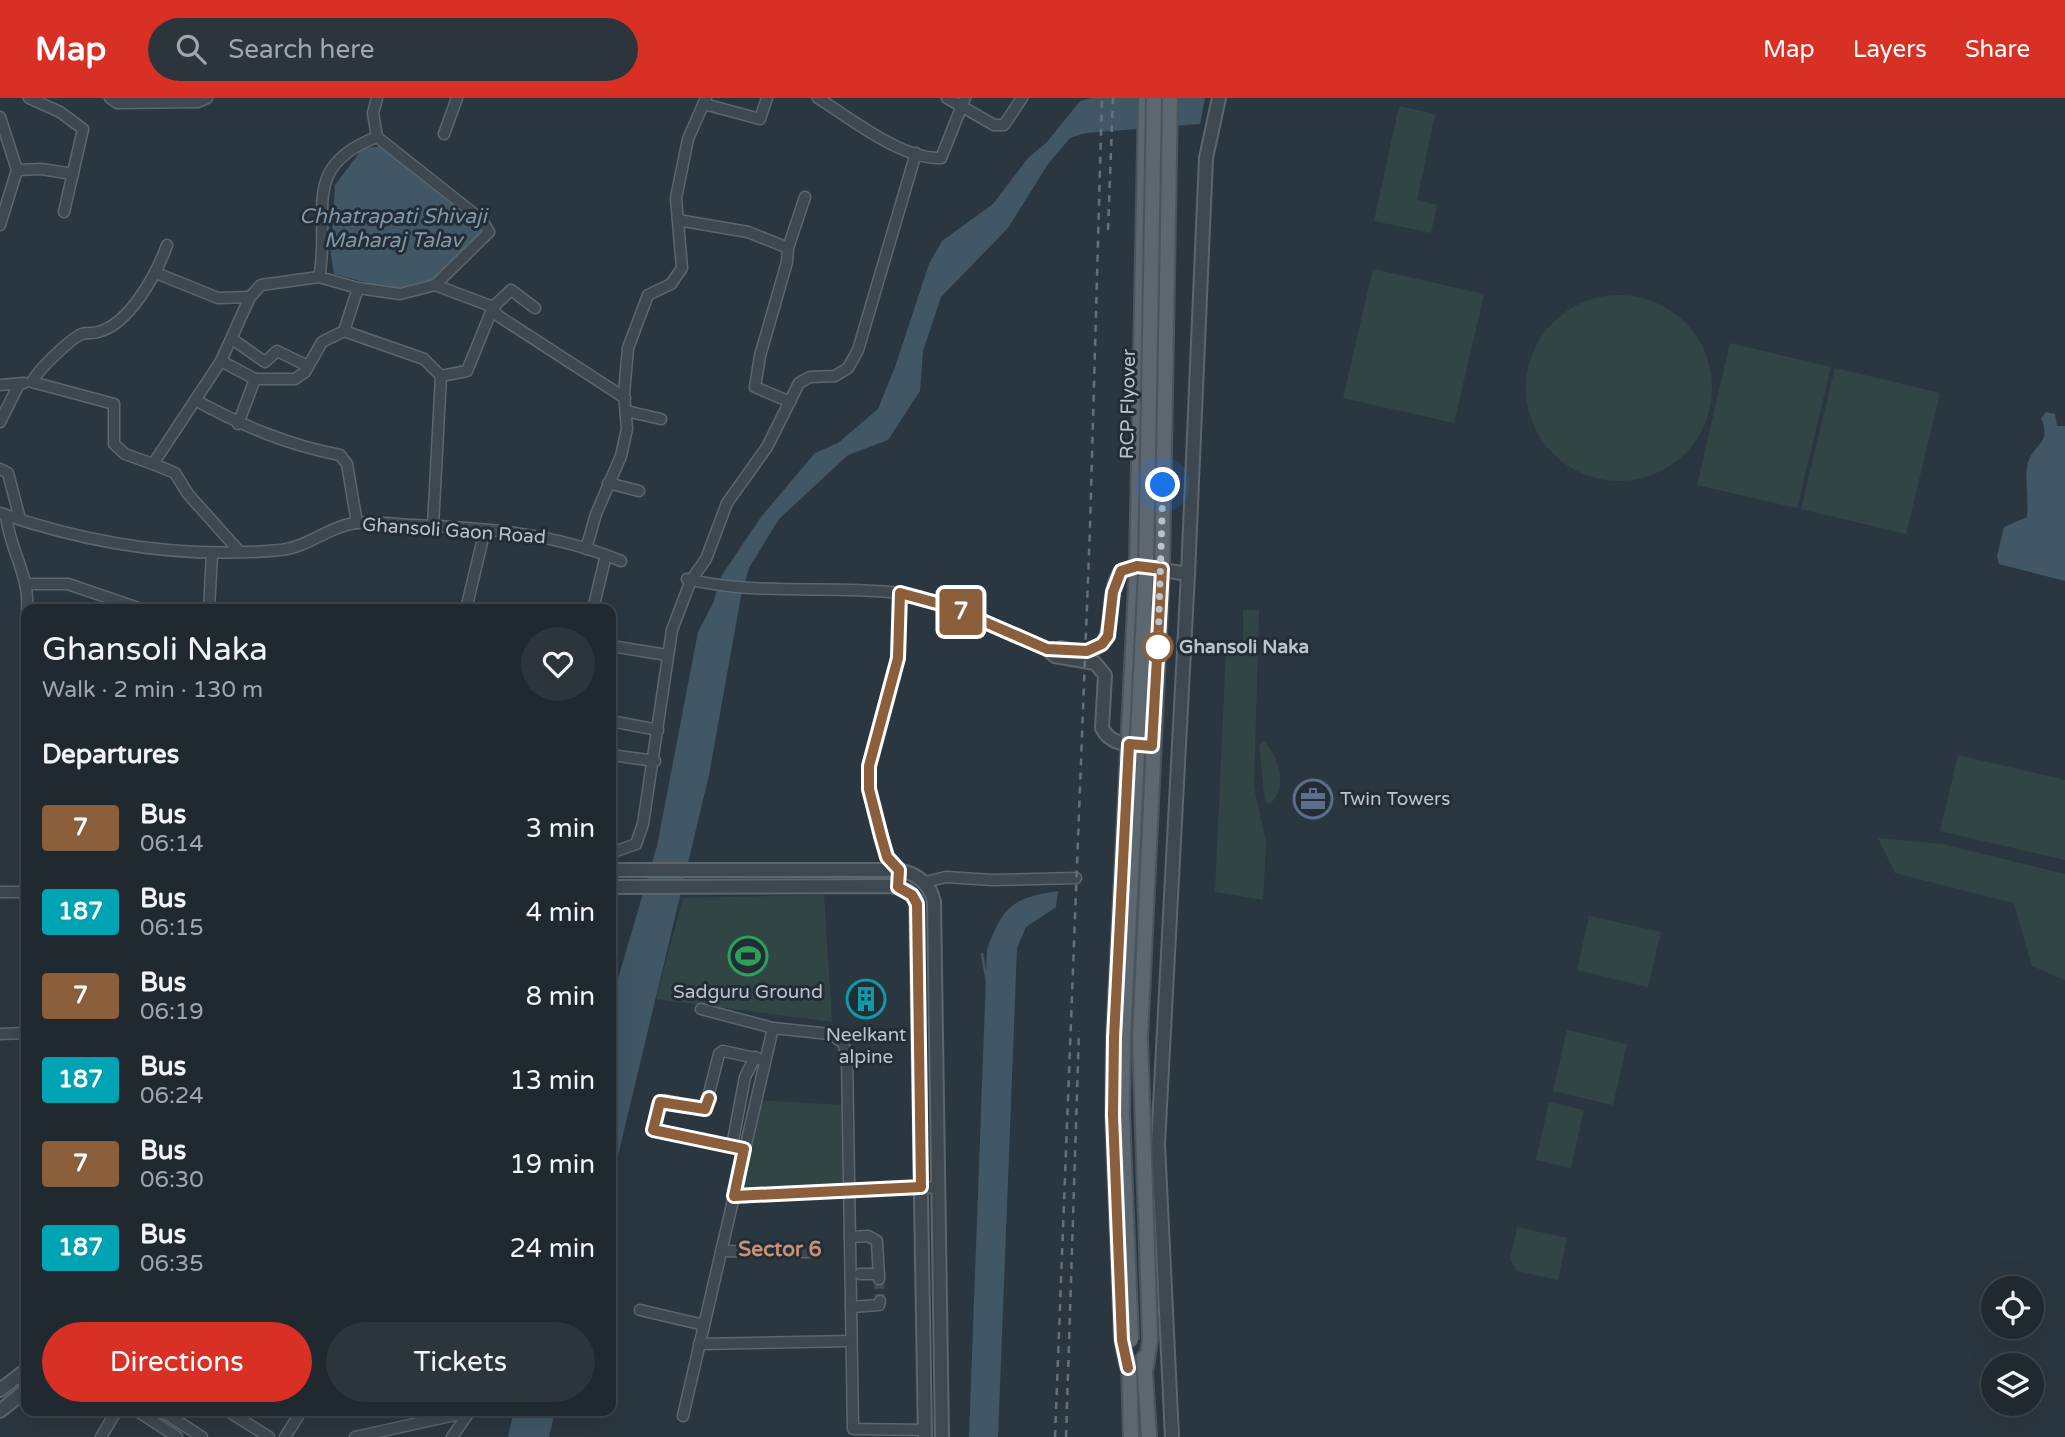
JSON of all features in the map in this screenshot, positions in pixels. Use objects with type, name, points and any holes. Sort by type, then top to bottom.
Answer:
[{"type":"main road","points":[[1131,1437],[1128,1368],[1122,1340],[1113,1102],[1137,566],[1146,98]]},
{"type":"main road","name":"RCP Flyover","points":[[1136,1339],[1122,1114],[1123,1038],[1146,571],[1154,98]]},
{"type":"main road","points":[[1149,1437],[1146,1367],[1150,1339],[1140,1038],[1162,569],[1168,102]]},
{"type":"main road","name":"RCP Flyover","points":[[1136,1339],[1132,1038],[1154,572],[1168,102]]},
{"type":"main road","points":[[1136,1339],[1146,1367]]},
{"type":"main road","points":[[1128,1368],[1136,1339]]},
{"type":"street","points":[[29,98],[60,112],[83,129],[64,212]]},
{"type":"street","points":[[110,98],[117,103],[177,99],[198,102],[207,98]]},
{"type":"street","points":[[153,464],[221,361],[250,298],[261,285],[319,277],[358,288],[400,294],[435,285],[483,241],[489,232],[487,226],[377,137],[373,113],[377,98]]},
{"type":"street","points":[[444,134],[457,98]]},
{"type":"street","points":[[586,549],[608,483],[621,456],[627,429],[625,398],[630,341],[648,295],[671,284],[682,268],[676,198],[688,139],[705,101],[760,119],[767,98]]},
{"type":"street","points":[[818,98],[889,143],[930,159],[940,158],[963,102]]},
{"type":"street","points":[[947,98],[963,102],[994,125],[1004,125],[1022,98]]},
{"type":"street","points":[[1172,1437],[1158,1144],[1188,575],[1206,158],[1219,98]]},
{"type":"street","points":[[0,117],[17,170],[0,225]]},
{"type":"street","points":[[319,277],[323,187],[330,171],[359,144],[377,137]]},
{"type":"street","points":[[616,852],[627,850],[636,844],[643,824],[655,761],[667,655],[689,579],[706,559],[727,503],[767,447],[803,379],[835,376],[848,368],[858,350],[916,153]]},
{"type":"street","points":[[17,170],[41,169],[73,174]]},
{"type":"street","points":[[790,401],[755,387],[760,356],[804,197]]},
{"type":"street","points":[[678,220],[748,232],[788,248]]},
{"type":"street","points":[[32,382],[38,371],[73,339],[99,332],[116,321],[139,299],[156,273],[167,245]]},
{"type":"street","points":[[156,273],[218,298],[250,298]]},
{"type":"street","points":[[435,285],[495,311],[625,398]]},
{"type":"street","points":[[221,361],[255,379],[295,379],[308,366],[322,342],[344,331],[358,288]]},
{"type":"street","points":[[441,376],[467,371],[495,311],[511,290],[535,309]]},
{"type":"street","points":[[344,331],[424,359],[441,376],[433,526]]},
{"type":"street","points":[[232,339],[265,362],[277,351],[308,366]]},
{"type":"street","points":[[238,424],[255,379]]},
{"type":"street","points":[[0,385],[32,382],[114,404],[114,444],[125,454],[174,473],[188,494],[239,551]]},
{"type":"street","points":[[0,422],[19,384]]},
{"type":"street","points":[[195,400],[238,424],[307,449],[340,455],[347,464],[357,523]]},
{"type":"street","points":[[626,411],[661,419]]},
{"type":"street","points":[[0,469],[8,473],[20,519]]},
{"type":"street","points":[[608,483],[639,491]]},
{"type":"street","points":[[3,514],[7,535],[26,584],[27,604]]},
{"type":"street","name":"Ghansoli Gaon Road","points":[[3,514],[116,545],[212,554],[292,548],[322,533],[357,523],[528,533],[621,561]]},
{"type":"street","points":[[467,604],[485,530]]},
{"type":"street","points":[[209,604],[212,554]]},
{"type":"street","points":[[594,604],[606,555]]},
{"type":"street","points":[[1047,649],[1087,651],[1102,644],[1108,636],[1116,578],[1121,571],[1137,566],[1188,575]]},
{"type":"street","points":[[689,579],[752,589],[868,589],[900,593],[948,606],[1047,649],[1055,656],[1095,663],[1105,675],[1102,728],[1113,741],[1152,746]]},
{"type":"street","points":[[26,584],[68,584],[126,604]]},
{"type":"street","points":[[900,593],[898,658],[869,766],[869,789],[887,857],[899,870],[925,883],[932,891],[934,902],[943,1437]]},
{"type":"street","points":[[616,647],[667,655]]},
{"type":"street","points":[[616,722],[658,730]]},
{"type":"street","points":[[616,756],[655,761]]},
{"type":"street","points":[[616,870],[899,870]]},
{"type":"street","points":[[898,887],[899,870]]},
{"type":"street","points":[[925,883],[946,877],[992,880],[1076,878]]},
{"type":"street","points":[[616,887],[898,887],[912,895],[917,904],[925,1434],[853,1429],[848,1056],[843,1043],[830,1034],[773,1028],[701,1009]]},
{"type":"street","points":[[0,892],[21,892]]},
{"type":"street","points":[[732,1146],[746,1077],[760,1058],[773,1028]]},
{"type":"street","points":[[0,1034],[21,1032]]},
{"type":"street","points":[[744,1149],[653,1130],[657,1105],[665,1100],[705,1109],[719,1054],[729,1051],[760,1058]]},
{"type":"street","points":[[682,1416],[734,1196],[760,1058]]},
{"type":"street","points":[[734,1196],[939,1187]]},
{"type":"street","points":[[850,1237],[875,1239],[879,1277],[860,1274]]},
{"type":"street","points":[[721,1251],[814,1252]]},
{"type":"street","points":[[851,1307],[879,1305],[880,1301]]},
{"type":"street","points":[[640,1310],[704,1325]]},
{"type":"street","points":[[699,1344],[851,1341]]},
{"type":"street","points":[[0,1390],[21,1374]]},
{"type":"street","points":[[0,1411],[21,1394]]},
{"type":"street","points":[[102,1437],[114,1416]]},
{"type":"street","points":[[145,1416],[177,1437]]},
{"type":"street","points":[[169,1416],[202,1437]]},
{"type":"street","points":[[236,1416],[269,1437]]},
{"type":"street","points":[[285,1437],[298,1416]]},
{"type":"street","points":[[362,1436],[448,1416]]},
{"type":"street","points":[[452,1437],[467,1416]]},
{"type":"green space","points":[[1399,106],[1435,114],[1417,200],[1437,205],[1431,233],[1374,221]]},
{"type":"green space","points":[[1373,269],[1484,294],[1454,423],[1343,398]]},
{"type":"green space","points":[[1619,295],[1655,302],[1685,322],[1705,352],[1712,388],[1705,424],[1685,454],[1655,474],[1619,481],[1583,474],[1553,454],[1533,424],[1526,388],[1533,352],[1553,322],[1583,302]]},
{"type":"green space","points":[[1730,343],[1831,367],[1797,508],[1697,485]]},
{"type":"green space","points":[[1835,368],[1940,393],[1906,534],[1801,509]]},
{"type":"green space","points":[[1243,610],[1259,610],[1254,787],[1266,843],[1263,900],[1215,892],[1226,652],[1243,649]]},
{"type":"green space","points":[[1263,740],[1277,763],[1280,780],[1276,797],[1270,804],[1265,801],[1259,745]]},
{"type":"green space","points":[[1958,755],[2065,780],[2065,860],[1940,831]]},
{"type":"green space","points":[[1878,838],[1942,844],[2065,874],[2065,980],[2032,966],[2014,903],[1895,873]]},
{"type":"green space","name":"Sadguru Ground","points":[[824,895],[832,1022],[656,999],[683,898]]},
{"type":"green space","points":[[1589,916],[1661,932],[1648,987],[1577,970]]},
{"type":"green space","points":[[1567,1030],[1627,1044],[1613,1105],[1553,1091]]},
{"type":"green space","points":[[755,1100],[843,1105],[845,1187],[734,1191]]},
{"type":"green space","points":[[1549,1102],[1584,1110],[1571,1168],[1536,1160]]},
{"type":"green space","points":[[1517,1227],[1567,1238],[1558,1280],[1517,1271],[1510,1259]]},
{"type":"water","points":[[1091,98],[1205,98],[1200,124],[1086,133],[1070,138],[1048,164],[1008,228],[941,297],[923,351],[920,391],[888,440],[848,455],[779,519],[749,568],[741,596],[709,775],[616,1164],[616,985],[657,846],[698,632],[713,603],[722,575],[761,517],[815,453],[838,443],[878,409],[895,367],[929,264],[942,241],[993,204],[1028,158],[1047,142],[1080,101]]},
{"type":"water","name":"Chhatrapati Shivaji Maharaj Talav","points":[[386,146],[483,226],[484,237],[427,283],[391,289],[334,274],[331,255],[335,185],[363,148]]},
{"type":"water","points":[[2046,412],[2055,414],[2057,426],[2065,426],[2065,581],[1999,564],[1997,556],[2004,527],[2027,517],[2027,467],[2029,459],[2043,439],[2044,427],[2041,418]]},
{"type":"water","points":[[1058,891],[1056,907],[1026,927],[1017,948],[998,1437],[969,1437],[987,950],[999,923],[1012,906],[1030,897]]},
{"type":"water","points":[[513,1416],[554,1416],[549,1437],[508,1437]]},
{"type":"waterway","points":[[982,954],[987,982]]},
{"type":"tunnel","points":[[879,1279],[880,1301]]},
{"type":"railway","points":[[1055,1437],[1090,528],[1102,98]]},
{"type":"railway","points":[[1108,230],[1113,98]]},
{"type":"railway","points":[[1066,1437],[1079,1031]]},
{"type":"bus line","name":"7","points":[[709,1098],[705,1109],[665,1100],[660,1102],[657,1105],[653,1130],[744,1149],[734,1196],[921,1187],[917,904],[908,891],[898,887],[899,870],[887,857],[869,789],[869,766],[894,681],[898,658],[900,593],[948,606],[1047,649],[1087,651],[1102,644],[1108,636],[1113,592],[1116,578],[1121,571],[1137,566],[1162,569],[1152,746],[1129,744],[1114,1038],[1113,1115],[1122,1340],[1128,1368]]},
{"type":"place","name":"Ghansoli Naka","points":[[1158,647]]},
{"type":"place","name":"Twin Towers","points":[[1313,799]]},
{"type":"place","name":"Sadguru Ground","points":[[748,956]]},
{"type":"place","name":"Neelkant alpine","points":[[866,999]]},
{"type":"district","name":"Sector 6","points":[[780,1249]]},
{"type":"route","points":[[1158,647],[1163,485]]}]
